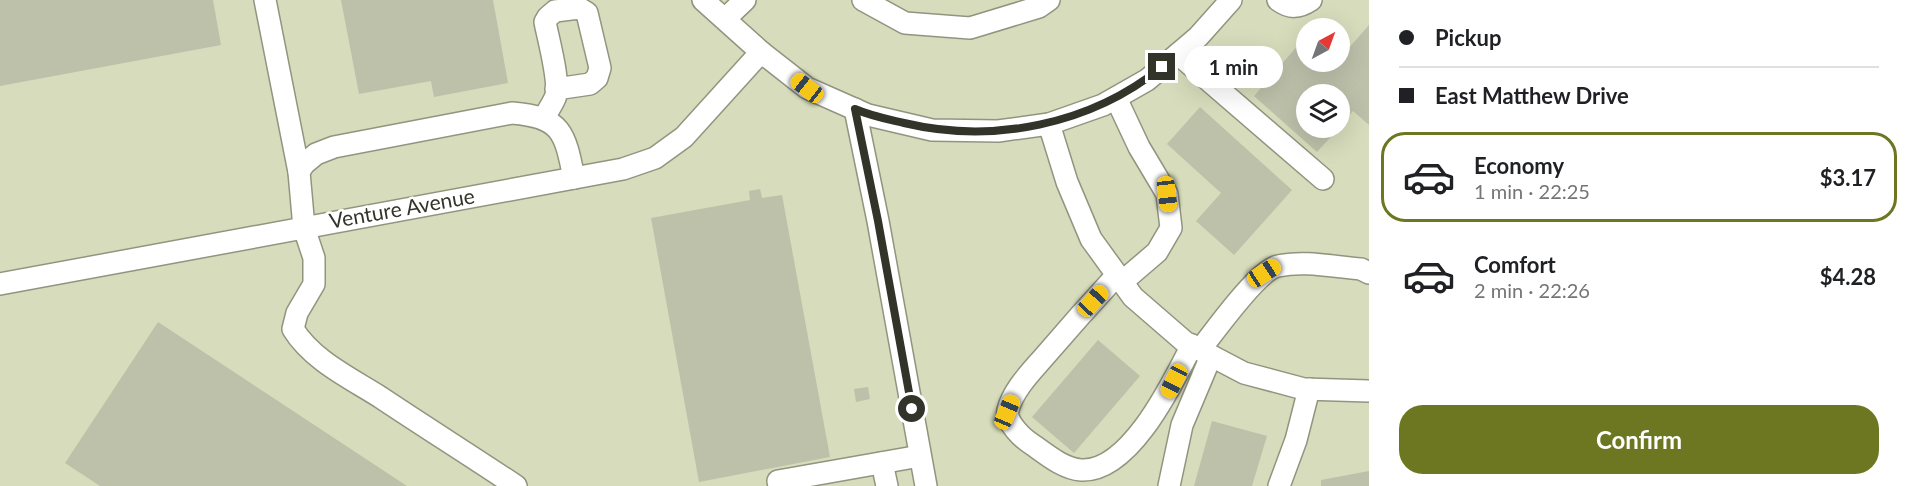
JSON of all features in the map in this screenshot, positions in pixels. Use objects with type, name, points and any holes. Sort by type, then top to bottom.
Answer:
[{"type":"street","points":[[265,0],[299,172],[304,228],[314,258],[314,284],[297,313],[293,329],[311,351],[516,486]]},
{"type":"street","points":[[703,0],[761,52],[807,88],[868,115],[932,130],[998,131],[1049,124],[1103,105],[1116,98],[1147,80],[1198,37],[1231,0]]},
{"type":"street","points":[[725,19],[744,0]]},
{"type":"street","points":[[863,0],[905,23],[970,28],[1039,8],[1050,0]]},
{"type":"street","points":[[1278,0],[1287,6],[1296,8],[1311,0]]},
{"type":"street","name":"Venture Avenue","points":[[1,278],[304,228],[623,169],[655,158],[684,137],[761,52]]},
{"type":"street","points":[[1178,54],[1323,179]]},
{"type":"street","points":[[543,119],[556,96],[556,89]]},
{"type":"street","points":[[1116,98],[1139,147],[1167,194],[1171,228],[1157,252],[1119,279],[1080,314],[1024,380],[1013,398],[1007,412],[1009,421],[1029,442],[1053,460],[1080,470],[1095,469],[1118,456],[1145,428],[1223,320],[1264,273],[1275,266],[1293,263],[1361,269],[1369,273]]},
{"type":"street","points":[[855,109],[878,221],[926,486]]},
{"type":"street","points":[[299,172],[304,164],[316,154],[334,147],[513,113],[536,115],[561,133],[568,146],[574,178]]},
{"type":"street","points":[[1049,124],[1067,182],[1091,239],[1133,297],[1185,342],[1244,373],[1309,389],[1369,391]]},
{"type":"street","points":[[1169,486],[1201,350]]},
{"type":"street","points":[[1280,486],[1296,440],[1309,389]]},
{"type":"street","points":[[1155,413],[1182,425]]},
{"type":"street","points":[[779,486],[778,481],[920,456]]},
{"type":"street","points":[[882,463],[887,486]]},
{"type":"shaded area","points":[[0,0],[1369,0],[1369,486],[0,486]]},
{"type":"building","points":[[0,0],[213,0],[221,45],[0,86]]},
{"type":"building","points":[[341,0],[493,0],[508,83],[434,97],[431,81],[359,94]]},
{"type":"building","points":[[1369,25],[1369,125],[1353,111],[1350,114],[1350,84],[1296,84],[1296,133],[1254,96],[1296,48],[1296,72],[1350,72],[1350,47]]},
{"type":"building","points":[[1200,107],[1292,190],[1234,255],[1196,221],[1221,193],[1167,144]]},
{"type":"building","points":[[1301,138],[1330,138],[1317,152]]},
{"type":"building","points":[[760,189],[762,198],[782,195],[830,457],[699,482],[651,218],[750,200],[749,191]]},
{"type":"building","points":[[158,322],[407,486],[100,486],[65,463]]},
{"type":"building","points":[[1098,340],[1140,376],[1074,453],[1032,417]]},
{"type":"building","points":[[868,387],[870,399],[856,402],[854,389]]},
{"type":"building","points":[[1212,421],[1267,436],[1252,486],[1194,486]]},
{"type":"building","points":[[1369,471],[1369,486],[1321,486],[1321,480]]},
{"type":"route","points":[[912,409],[855,109],[868,115],[932,130],[998,131],[1049,124],[1103,105],[1147,80],[1162,67]]}]
